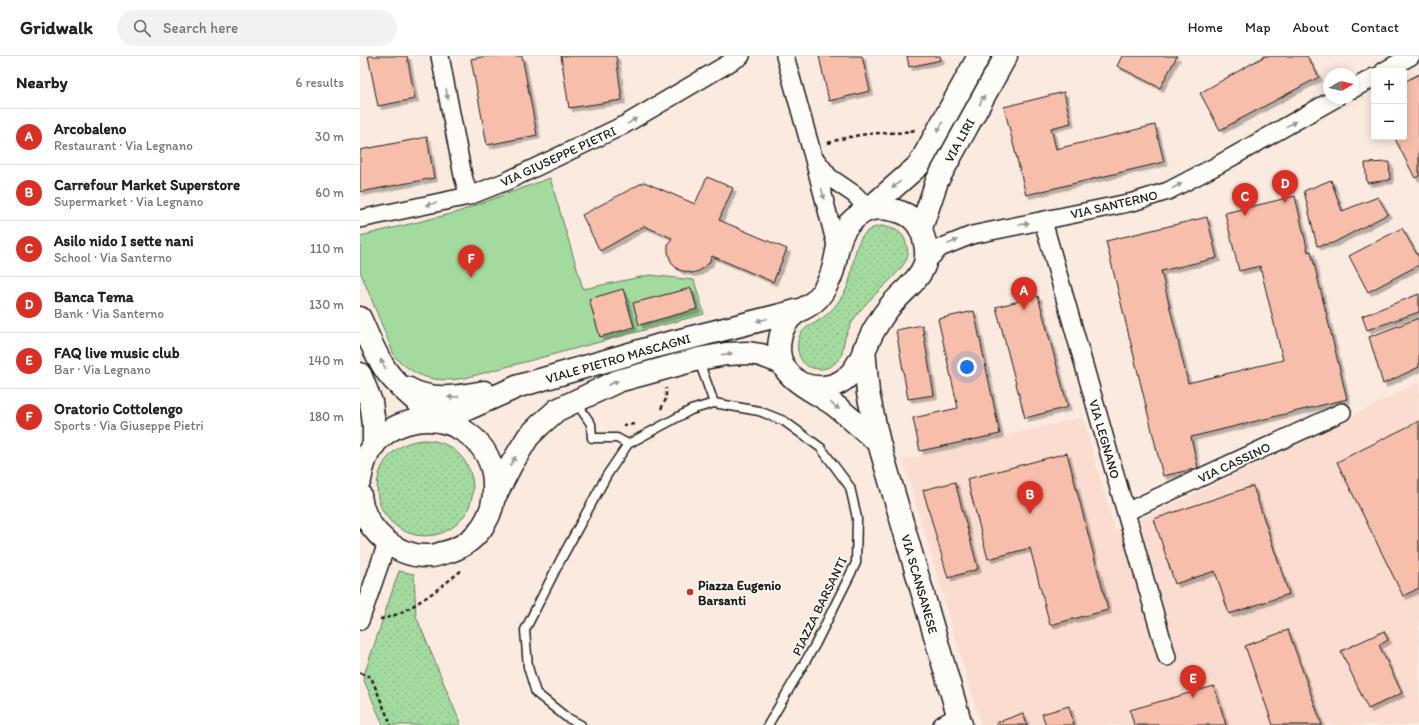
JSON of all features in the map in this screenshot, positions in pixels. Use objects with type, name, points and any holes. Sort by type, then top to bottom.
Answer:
[{"type":"main road","name":"VIA LIRI","points":[[869,209],[919,165],[979,56]]},
{"type":"main road","name":"VIA LIRI","points":[[921,228],[937,181],[1006,56]]},
{"type":"main road","points":[[802,384],[811,387],[829,387],[846,378],[852,372],[877,325],[892,305],[920,274],[925,263],[926,246],[921,228],[912,218],[898,210],[881,208],[869,209],[847,225],[842,233],[837,249],[834,271],[824,290],[809,306],[800,310],[785,324],[779,343],[782,364],[791,376],[802,384],[832,404],[879,443]]},
{"type":"main road","name":"VIALE PIETRO MASCAGNI","points":[[440,420],[519,386],[657,346],[800,310]]},
{"type":"main road","name":"VIALE PIETRO MASCAGNI","points":[[360,318],[388,373],[398,384],[440,420]]},
{"type":"main road","name":"VIA SCANSANESE","points":[[864,349],[868,393],[879,443],[954,722]]},
{"type":"main road","name":"VIALE PIETRO MASCAGNI","points":[[360,495],[363,521],[387,543],[408,553],[431,556],[454,550],[474,537],[488,518],[495,496],[528,437],[557,410],[575,400],[618,381],[699,359],[726,354],[748,353],[761,355],[782,364]]},
{"type":"main road","points":[[360,374],[370,402],[374,424],[374,445]]},
{"type":"main road","points":[[398,384],[421,394],[444,397],[455,397],[519,386]]},
{"type":"main road","name":"VIALE PIETRO MASCAGNI","points":[[360,480],[363,464],[374,445],[387,432],[403,424],[422,419],[440,420],[459,427],[476,439],[488,456],[494,475],[495,496]]},
{"type":"street","points":[[440,56],[463,176],[470,196]]},
{"type":"street","name":"VIA GIUSEPPE PIETRI","points":[[360,219],[470,196],[507,181],[624,125],[741,56]]},
{"type":"street","points":[[784,56],[813,154],[837,249]]},
{"type":"street","points":[[1389,68],[1411,56]]},
{"type":"street","points":[[1359,86],[1371,79]]},
{"type":"street","name":"VIA SANTERNO","points":[[925,263],[940,248],[972,235],[1134,202],[1168,191],[1223,162],[1325,104]]},
{"type":"street","points":[[813,154],[828,177],[854,194],[869,209]]},
{"type":"street","name":"VIA LEGNANO","points":[[1043,220],[1167,657]]},
{"type":"street","name":"VIA CASSINO","points":[[1126,512],[1342,412]]},
{"type":"street","points":[[361,618],[387,543]]},
{"type":"lane","points":[[699,359],[714,404]]},
{"type":"lane","points":[[575,400],[591,424],[592,438],[617,438],[628,444]]},
{"type":"lane","name":"PIAZZA BARSANTI","points":[[581,725],[566,717],[536,692],[528,667],[525,630],[560,561],[604,482],[628,444],[691,410],[714,404],[759,411],[784,421],[821,448],[850,487],[857,518],[856,563],[815,645],[768,725]]},
{"type":"path","points":[[813,154],[840,139],[864,135],[893,134],[918,129]]},
{"type":"path","points":[[659,411],[666,399],[666,386],[662,369]]},
{"type":"path","points":[[622,425],[642,422]]},
{"type":"path","points":[[361,618],[379,620],[394,617],[441,588],[468,566]]},
{"type":"path","points":[[360,674],[371,677],[391,725]]},
{"type":"shaded area","points":[[1419,382],[1419,725],[981,725],[903,460],[1083,417],[1115,531],[1272,457]]},
{"type":"green space","points":[[550,178],[583,289],[650,275],[694,280],[704,314],[465,378],[444,380],[435,379],[418,374],[403,364],[395,357],[360,271],[360,236],[455,213]]},
{"type":"green space","points":[[881,226],[900,232],[905,239],[908,250],[906,260],[895,275],[858,313],[846,335],[842,353],[837,361],[834,364],[822,369],[808,366],[801,359],[799,354],[798,343],[801,333],[826,315],[837,303],[846,290],[859,242],[871,229]]},
{"type":"green space","points":[[425,440],[443,444],[452,448],[459,454],[465,461],[469,470],[473,488],[469,506],[465,515],[459,522],[452,528],[443,532],[425,536],[407,532],[398,528],[391,522],[385,515],[381,506],[377,488],[381,470],[385,461],[391,454],[398,448],[407,444]]},
{"type":"green space","points":[[399,571],[414,574],[416,616],[461,725],[383,725],[363,678]]},
{"type":"building","points":[[368,56],[407,56],[415,99],[378,106]]},
{"type":"building","points":[[487,56],[522,56],[537,135],[487,145],[471,59]]},
{"type":"building","points":[[561,56],[616,56],[622,100],[569,108]]},
{"type":"building","points":[[819,56],[862,56],[870,91],[829,101]]},
{"type":"building","points":[[907,56],[940,56],[941,60],[909,67]]},
{"type":"building","points":[[1122,56],[1177,56],[1160,88],[1117,66]]},
{"type":"building","points":[[1265,56],[1307,56],[1319,77],[1220,130],[1200,93]]},
{"type":"building","points":[[1419,74],[1419,176],[1415,178],[1396,140],[1407,140],[1407,80]]},
{"type":"building","points":[[1064,92],[1071,123],[1051,128],[1056,149],[1155,125],[1164,162],[1026,195],[1004,107]]},
{"type":"building","points":[[427,137],[434,178],[360,192],[360,150]]},
{"type":"building","points":[[1389,162],[1390,180],[1367,183],[1365,163]]},
{"type":"building","points":[[707,177],[733,188],[719,220],[787,249],[773,282],[712,256],[709,263],[699,271],[692,273],[679,270],[673,265],[668,252],[668,245],[672,238],[644,226],[600,251],[582,215],[644,182],[695,204]]},
{"type":"building","points":[[1331,180],[1342,211],[1378,197],[1388,214],[1333,243],[1317,246],[1304,191]]},
{"type":"building","points":[[1295,196],[1308,252],[1311,251],[1347,399],[1191,437],[1198,468],[1163,476],[1106,241],[1207,217],[1217,258],[1161,271],[1188,383],[1283,360],[1260,266],[1239,271],[1225,213]]},
{"type":"building","points":[[1402,228],[1419,258],[1419,265],[1368,292],[1349,256]]},
{"type":"building","points":[[691,288],[697,309],[639,325],[633,303]]},
{"type":"building","points":[[623,289],[634,327],[600,337],[589,299]]},
{"type":"building","points":[[1419,294],[1419,312],[1367,330],[1362,316]]},
{"type":"building","points":[[1038,296],[1068,407],[1025,418],[996,307]]},
{"type":"building","points":[[974,311],[1000,434],[920,451],[913,418],[958,408],[938,319]]},
{"type":"building","points":[[1419,318],[1419,367],[1383,384],[1369,337]]},
{"type":"building","points":[[922,325],[934,395],[908,399],[896,330]]},
{"type":"building","points":[[1419,421],[1419,588],[1403,596],[1337,462]]},
{"type":"building","points":[[1067,453],[1108,610],[1050,625],[1030,548],[988,559],[967,479]]},
{"type":"building","points":[[955,482],[978,569],[948,578],[923,490]]},
{"type":"building","points":[[1253,486],[1289,594],[1229,614],[1215,571],[1175,584],[1154,519]]},
{"type":"building","points":[[1288,630],[1322,725],[1273,725],[1245,646]]},
{"type":"building","points":[[1384,631],[1388,640],[1379,645],[1402,693],[1368,709],[1341,651]]},
{"type":"building","points":[[1214,686],[1226,725],[1134,725],[1130,710]]},
{"type":"building","points":[[1069,706],[1074,725],[1046,725],[1042,714]]},
{"type":"building","points":[[1023,713],[1027,725],[997,725],[996,723]]},
{"type":"place","name":"Banca Tema","points":[[1285,203]]},
{"type":"place","name":"Asilo nido I sette nani","points":[[1245,216]]},
{"type":"place","name":"Oratorio Cottolengo","points":[[471,278]]},
{"type":"place","name":"Arcobaleno","points":[[1024,310]]},
{"type":"place","name":"Carrefour Market Superstore","points":[[1030,514]]},
{"type":"place","name":"Piazza Eugenio Barsanti","points":[[690,592]]},
{"type":"place","name":"FAQ live music club","points":[[1193,698]]}]
